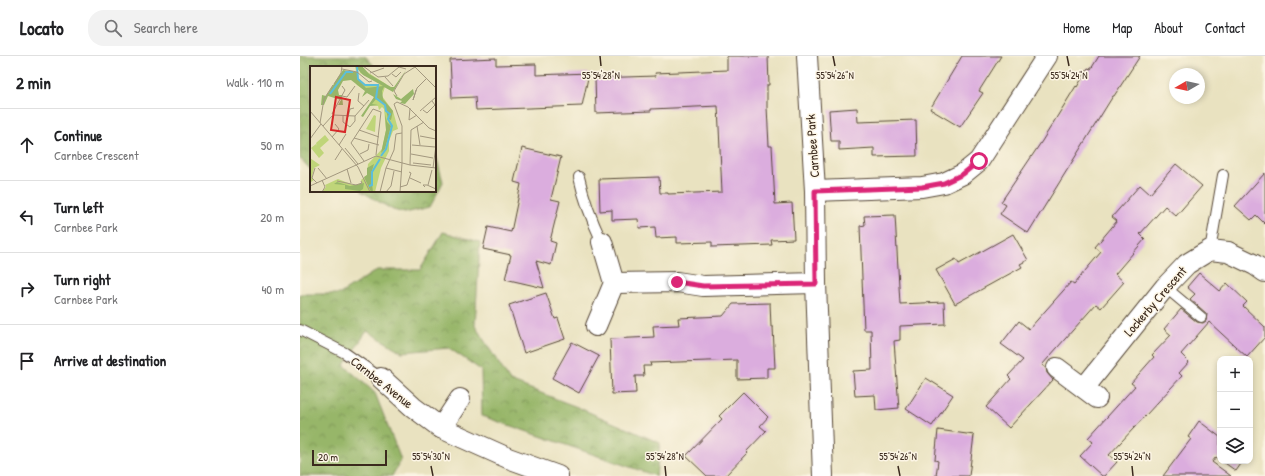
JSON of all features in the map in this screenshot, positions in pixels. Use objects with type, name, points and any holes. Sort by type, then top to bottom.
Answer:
[{"type":"street","name":"Carnbee Park","points":[[807,56],[815,191],[816,284],[824,476]]},
{"type":"street","points":[[815,191],[922,187],[944,183],[963,174],[979,161],[1047,56]]},
{"type":"street","points":[[596,326],[614,283],[602,242]]},
{"type":"street","points":[[1210,250],[1228,252],[1255,265],[1265,272]]},
{"type":"street","name":"Lockerby Crescent","points":[[1057,368],[1091,393],[1165,286],[1187,264],[1210,250]]},
{"type":"street","points":[[614,283],[677,282],[703,286],[816,284]]},
{"type":"street","name":"Carnbee Avenue","points":[[381,378],[413,407],[441,428],[508,458],[558,476]]},
{"type":"street","points":[[441,428],[460,399]]},
{"type":"lane","points":[[1210,250],[1223,175]]},
{"type":"lane","points":[[580,177],[583,195],[591,218],[602,242]]},
{"type":"lane","points":[[1165,286],[1201,317]]},
{"type":"lane","name":"Carnbee Avenue","points":[[300,330],[345,353],[381,378]]},
{"type":"green space","points":[[300,56],[365,56],[374,66],[310,66],[310,169],[300,158]]},
{"type":"green space","points":[[436,156],[443,182],[430,207],[405,213],[393,210],[363,192],[436,192]]},
{"type":"green space","points":[[443,232],[480,242],[475,326],[510,381],[577,407],[660,443],[656,476],[482,416],[481,370],[449,348],[402,352],[367,331],[344,365],[375,393],[401,460],[392,476],[300,476],[300,294],[340,294],[377,270],[420,270]]},
{"type":"building","points":[[727,56],[768,56],[769,85],[767,85],[767,107],[769,146],[772,146],[775,204],[792,203],[794,239],[771,240],[772,245],[712,247],[712,242],[677,243],[677,237],[656,238],[655,227],[639,228],[638,219],[612,220],[612,210],[600,211],[599,179],[659,177],[660,193],[722,192],[718,106],[596,113],[595,78],[656,76],[655,73],[727,70]]},
{"type":"building","points":[[962,56],[1001,56],[979,91],[983,93],[960,127],[930,109]]},
{"type":"building","points":[[1099,56],[1140,56],[1113,96],[1028,233],[1000,214],[1006,205],[1001,202],[1088,68],[1091,69]]},
{"type":"building","points":[[496,58],[496,65],[536,64],[536,75],[589,73],[582,106],[476,110],[475,97],[452,98],[450,60]]},
{"type":"building","points":[[857,108],[858,122],[916,120],[917,156],[874,157],[874,148],[839,150],[839,141],[831,141],[829,110]]},
{"type":"building","points":[[522,148],[561,157],[551,199],[560,201],[550,241],[556,243],[551,265],[536,261],[544,288],[505,279],[511,255],[483,249],[488,227],[511,232],[521,184],[514,182]]},
{"type":"building","points":[[1176,164],[1202,186],[1176,216],[1165,206],[1140,234],[1145,239],[1115,274],[1124,282],[1101,308],[1096,304],[1042,365],[1046,368],[1047,373],[1053,380],[1009,428],[986,407],[1011,379],[1008,376],[1023,360],[1001,344],[1019,321],[1029,329],[1071,282],[1074,284],[1101,252],[1095,247],[1117,221],[1112,217],[1140,185],[1150,194]]},
{"type":"building","points":[[1265,173],[1265,224],[1256,215],[1251,220],[1235,206]]},
{"type":"building","points":[[895,215],[900,304],[944,302],[945,324],[900,326],[900,340],[894,341],[899,408],[876,410],[875,395],[855,396],[853,371],[872,370],[871,330],[864,330],[860,226],[865,225],[864,216]]},
{"type":"building","points":[[1013,234],[1028,260],[1020,264],[1022,267],[955,304],[936,270],[956,259],[959,264]]},
{"type":"building","points":[[1199,273],[1220,291],[1227,283],[1247,302],[1243,306],[1265,327],[1265,337],[1248,356],[1246,356],[1209,322],[1181,354],[1189,362],[1179,373],[1182,376],[1109,455],[1117,462],[1104,476],[1102,476],[1080,456],[1093,442],[1088,438],[1135,386],[1131,383],[1154,357],[1152,355],[1171,335],[1164,329],[1181,309],[1197,322],[1203,323],[1206,321],[1207,314],[1190,299],[1195,294],[1187,287]]},
{"type":"building","points":[[546,293],[555,319],[558,318],[565,339],[524,353],[509,305]]},
{"type":"building","points":[[770,303],[775,368],[767,368],[767,378],[737,379],[737,360],[650,363],[651,366],[643,366],[644,376],[635,376],[636,393],[612,394],[610,339],[654,337],[653,326],[679,325],[678,318],[723,316],[733,304]]},
{"type":"building","points":[[572,342],[599,356],[579,393],[552,378]]},
{"type":"building","points":[[926,378],[953,395],[932,426],[906,409]]},
{"type":"building","points":[[743,392],[768,417],[760,426],[766,431],[725,476],[707,476],[686,456],[722,419],[719,416]]},
{"type":"building","points":[[1199,421],[1217,435],[1217,458],[1216,457],[1212,462],[1231,476],[1163,476],[1191,439],[1188,437]]},
{"type":"building","points":[[938,430],[974,435],[969,476],[936,476],[938,461],[935,460]]},
{"type":"building","points":[[1226,464],[1241,464],[1236,471]]},
{"type":"route","points":[[677,282],[703,286],[816,284],[815,191],[922,187],[944,183],[963,174],[979,161]]}]
